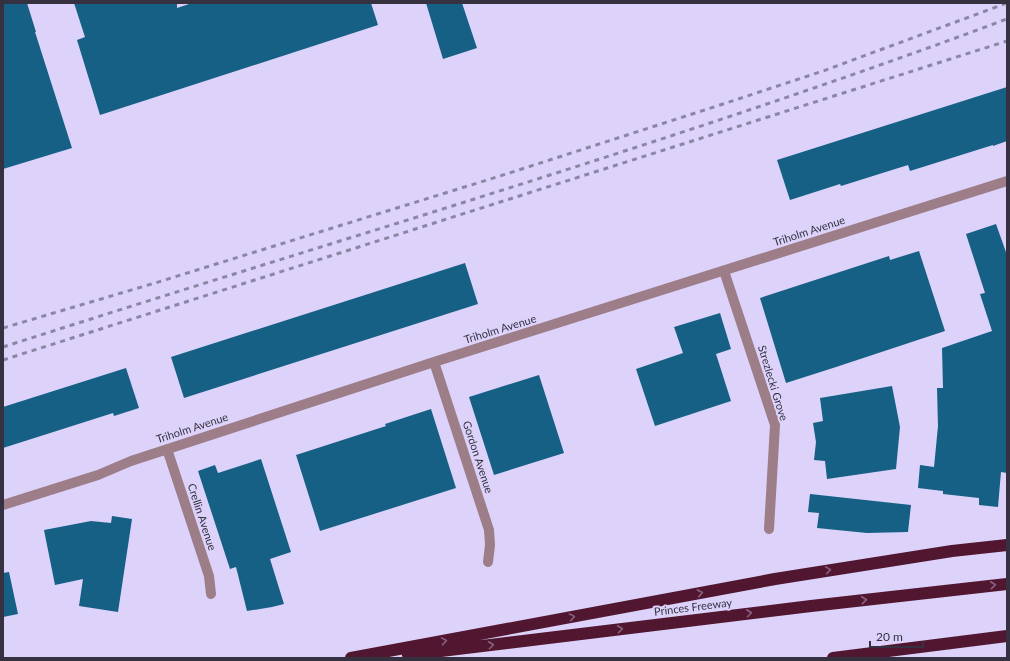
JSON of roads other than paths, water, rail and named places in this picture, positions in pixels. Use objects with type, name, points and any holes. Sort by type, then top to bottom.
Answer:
[{"type":"highway","points":[[351,658],[775,579],[952,551],[1007,544]]},
{"type":"highway","name":"Princes Freeway","points":[[383,658],[1007,584]]},
{"type":"highway","points":[[833,658],[1007,636]]},
{"type":"street","name":"Triholm Avenue","points":[[3,505],[98,474],[167,449],[434,362],[1007,181]]},
{"type":"street","name":"Strezlecki Grove","points":[[724,271],[775,425],[769,529]]},
{"type":"street","name":"Gordon Avenue","points":[[434,362],[489,530],[490,546],[488,562]]},
{"type":"street","name":"Crellin Avenue","points":[[167,449],[209,576],[211,594]]},
{"type":"railway","points":[[3,328],[155,283],[500,176],[717,106],[823,71],[1007,3]]},
{"type":"railway","points":[[3,347],[627,150],[856,74],[1007,19]]},
{"type":"railway","points":[[3,360],[1007,41]]}]
